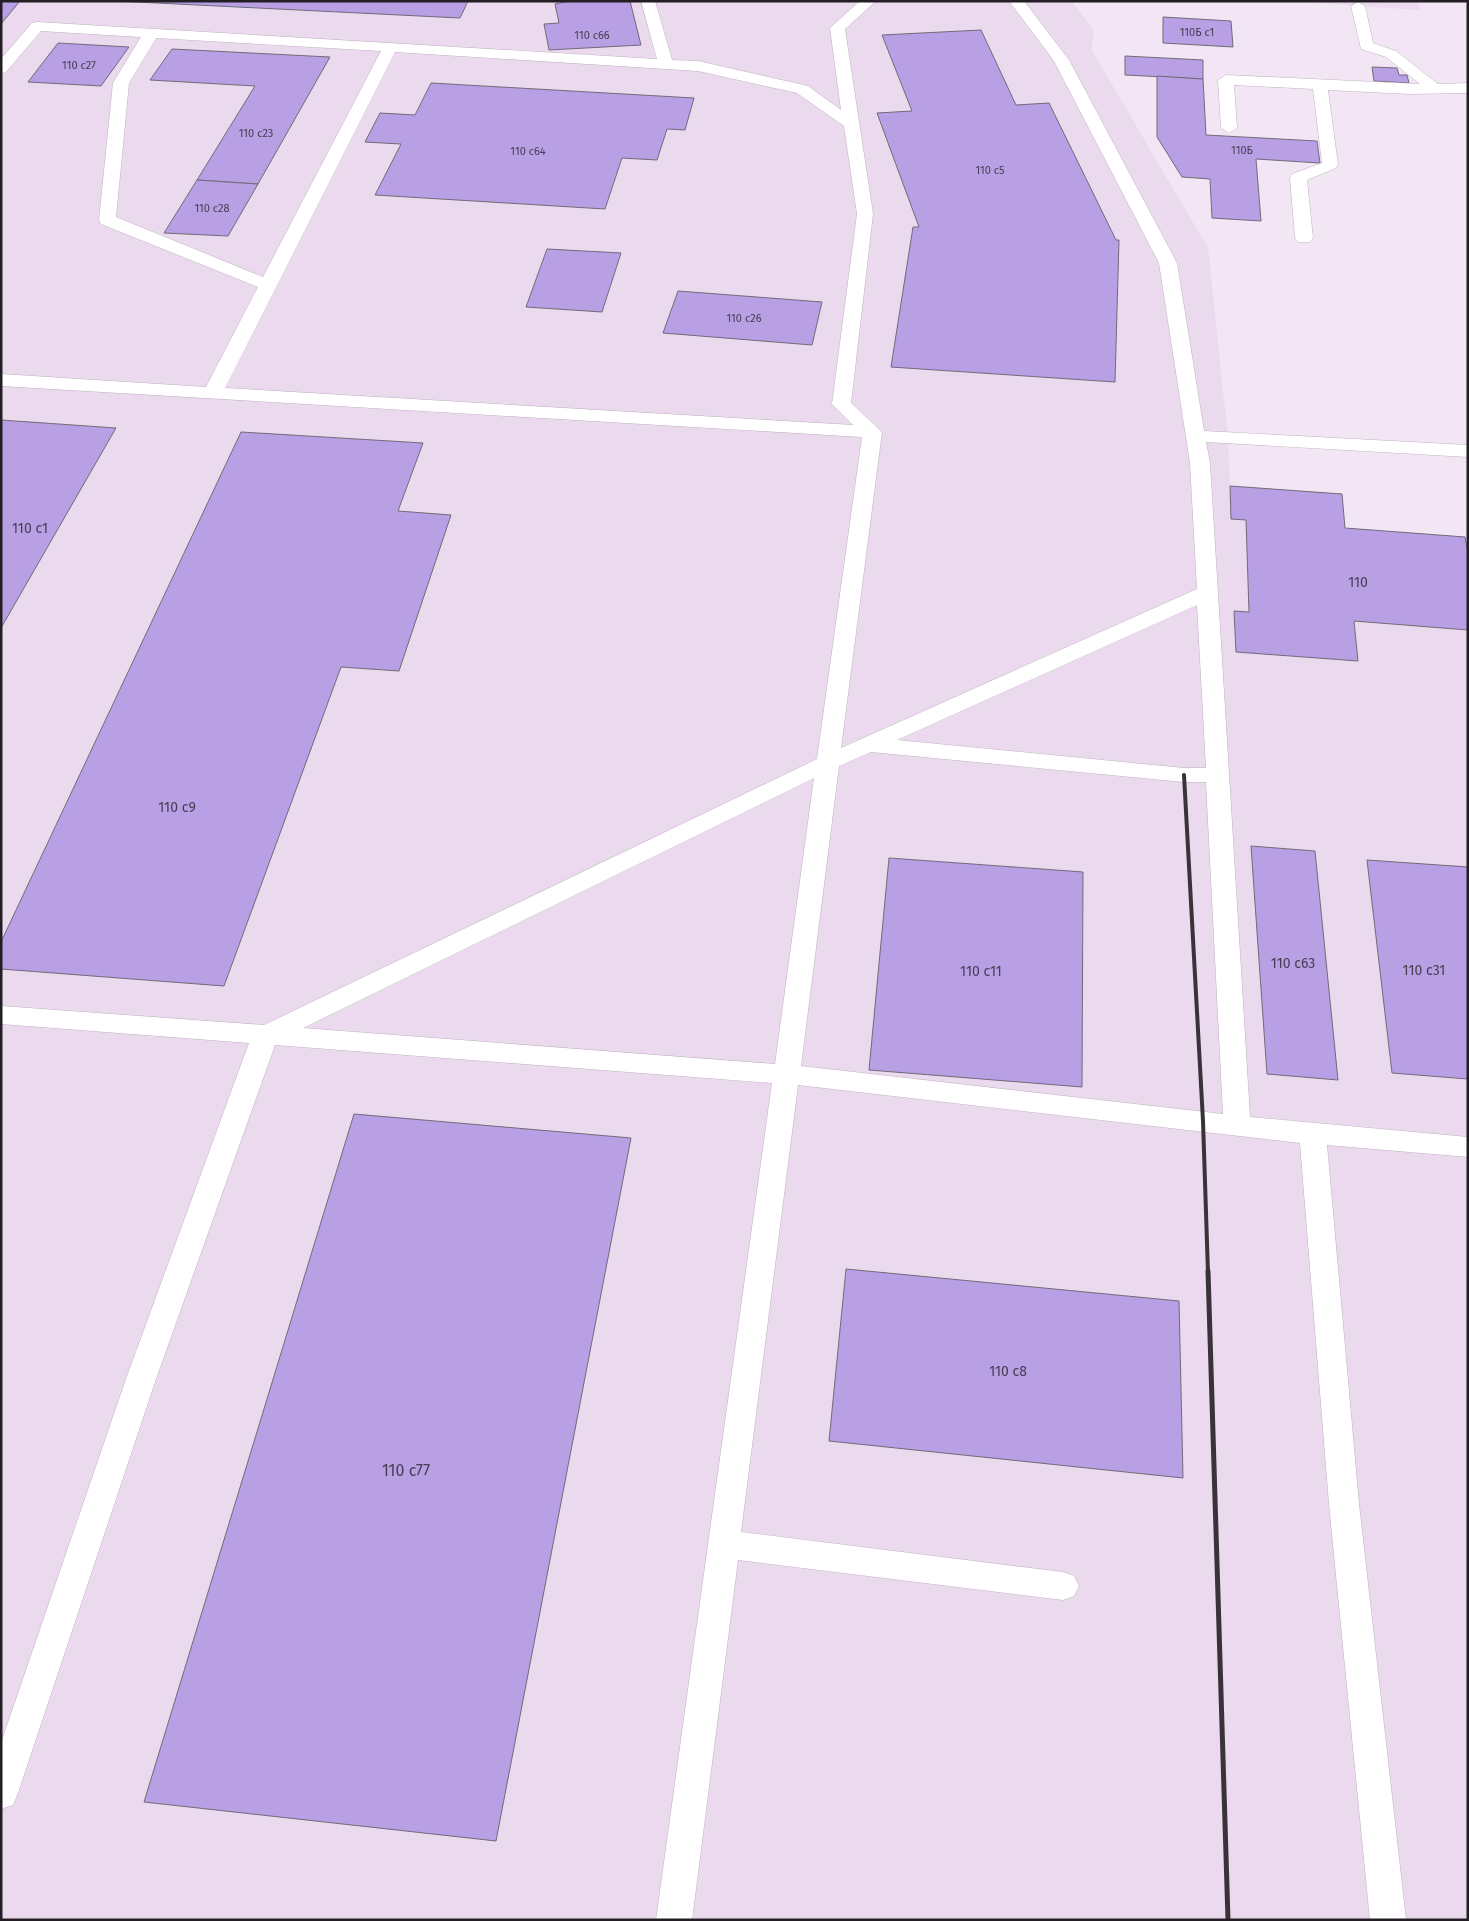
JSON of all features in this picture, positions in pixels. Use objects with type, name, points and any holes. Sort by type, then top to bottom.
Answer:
[{"type":"lane","points":[[648,1],[666,64]]},
{"type":"lane","points":[[868,1],[837,28],[865,214],[841,404],[872,432]]},
{"type":"lane","points":[[1016,1],[1061,60],[1168,264],[1200,463],[1237,1126]]},
{"type":"lane","points":[[1358,6],[1366,46],[1391,54],[1434,88]]},
{"type":"lane","points":[[1,69],[37,26],[391,46],[698,66],[802,89],[850,123]]},
{"type":"lane","points":[[151,32],[122,84],[107,220],[268,285]]},
{"type":"lane","points":[[212,394],[391,46]]},
{"type":"lane","points":[[1229,128],[1226,80],[1320,85],[1468,88]]},
{"type":"lane","points":[[1304,238],[1298,178],[1330,165],[1320,85]]},
{"type":"lane","points":[[1,380],[872,432]]},
{"type":"lane","points":[[674,1920],[785,1074],[872,432]]},
{"type":"lane","points":[[1195,436],[1468,451]]},
{"type":"lane","points":[[1,1793],[144,1370],[265,1036],[827,763],[1206,593]]},
{"type":"lane","points":[[868,745],[1184,775],[1216,775]]},
{"type":"lane","points":[[1,1015],[785,1074],[1237,1126],[1468,1147]]},
{"type":"lane","points":[[1313,1134],[1344,1504],[1388,1920]]},
{"type":"lane","points":[[723,1544],[1063,1586]]},
{"type":"shaded area","points":[[1,1],[1072,1],[1094,31],[1091,49],[1208,248],[1228,438],[1230,486],[1342,494],[1345,528],[1465,537],[1468,553],[1468,1920],[1,1920]]},
{"type":"shaded area","points":[[1293,1],[1418,1],[1420,10],[1358,6]]},
{"type":"building","points":[[1,1],[20,1],[1,24]]},
{"type":"building","points":[[116,1],[468,1],[460,18]]},
{"type":"building","points":[[570,1],[630,1],[641,45],[549,50],[544,24],[559,23],[555,4]]},
{"type":"building","points":[[1163,17],[1231,21],[1233,47],[1163,43]]},
{"type":"building","points":[[981,30],[1016,105],[1049,103],[1116,240],[1119,240],[1115,382],[891,367],[913,227],[919,227],[877,113],[912,111],[882,35]]},
{"type":"building","points":[[58,43],[129,47],[101,86],[28,82]]},
{"type":"building","points":[[172,49],[330,57],[258,184],[197,180],[255,86],[150,80]]},
{"type":"building","points":[[1125,56],[1203,60],[1203,79],[1125,75]]},
{"type":"building","points":[[1372,67],[1397,68],[1399,75],[1407,75],[1409,83],[1374,81]]},
{"type":"building","points":[[1157,76],[1203,79],[1206,135],[1317,141],[1320,163],[1256,159],[1261,221],[1212,218],[1210,179],[1182,177],[1157,137]]},
{"type":"building","points":[[431,83],[694,98],[685,130],[667,129],[657,160],[622,158],[605,209],[375,195],[401,144],[365,142],[380,113],[415,115]]},
{"type":"building","points":[[197,180],[258,184],[228,236],[164,233]]},
{"type":"building","points":[[547,249],[621,253],[602,312],[526,307]]},
{"type":"building","points":[[678,291],[822,302],[812,345],[663,333]]},
{"type":"building","points":[[1,420],[116,428],[1,628]]},
{"type":"building","points":[[241,432],[423,443],[398,511],[451,515],[399,671],[341,667],[224,986],[1,969],[1,942]]},
{"type":"building","points":[[1230,486],[1342,494],[1345,528],[1465,537],[1468,553],[1468,630],[1354,621],[1358,661],[1236,652],[1234,611],[1249,612],[1246,520],[1231,519]]},
{"type":"building","points":[[1251,846],[1315,851],[1338,1080],[1267,1074]]},
{"type":"building","points":[[889,858],[1083,872],[1082,1087],[869,1070]]},
{"type":"building","points":[[1367,860],[1468,867],[1468,1079],[1392,1073]]},
{"type":"building","points":[[354,1114],[631,1138],[496,1841],[144,1802]]},
{"type":"building","points":[[846,1269],[1179,1301],[1183,1478],[829,1441]]},
{"type":"railway","points":[[1184,775],[1203,1121],[1208,1273]]},
{"type":"railway","points":[[1208,1271],[1228,1920]]}]
